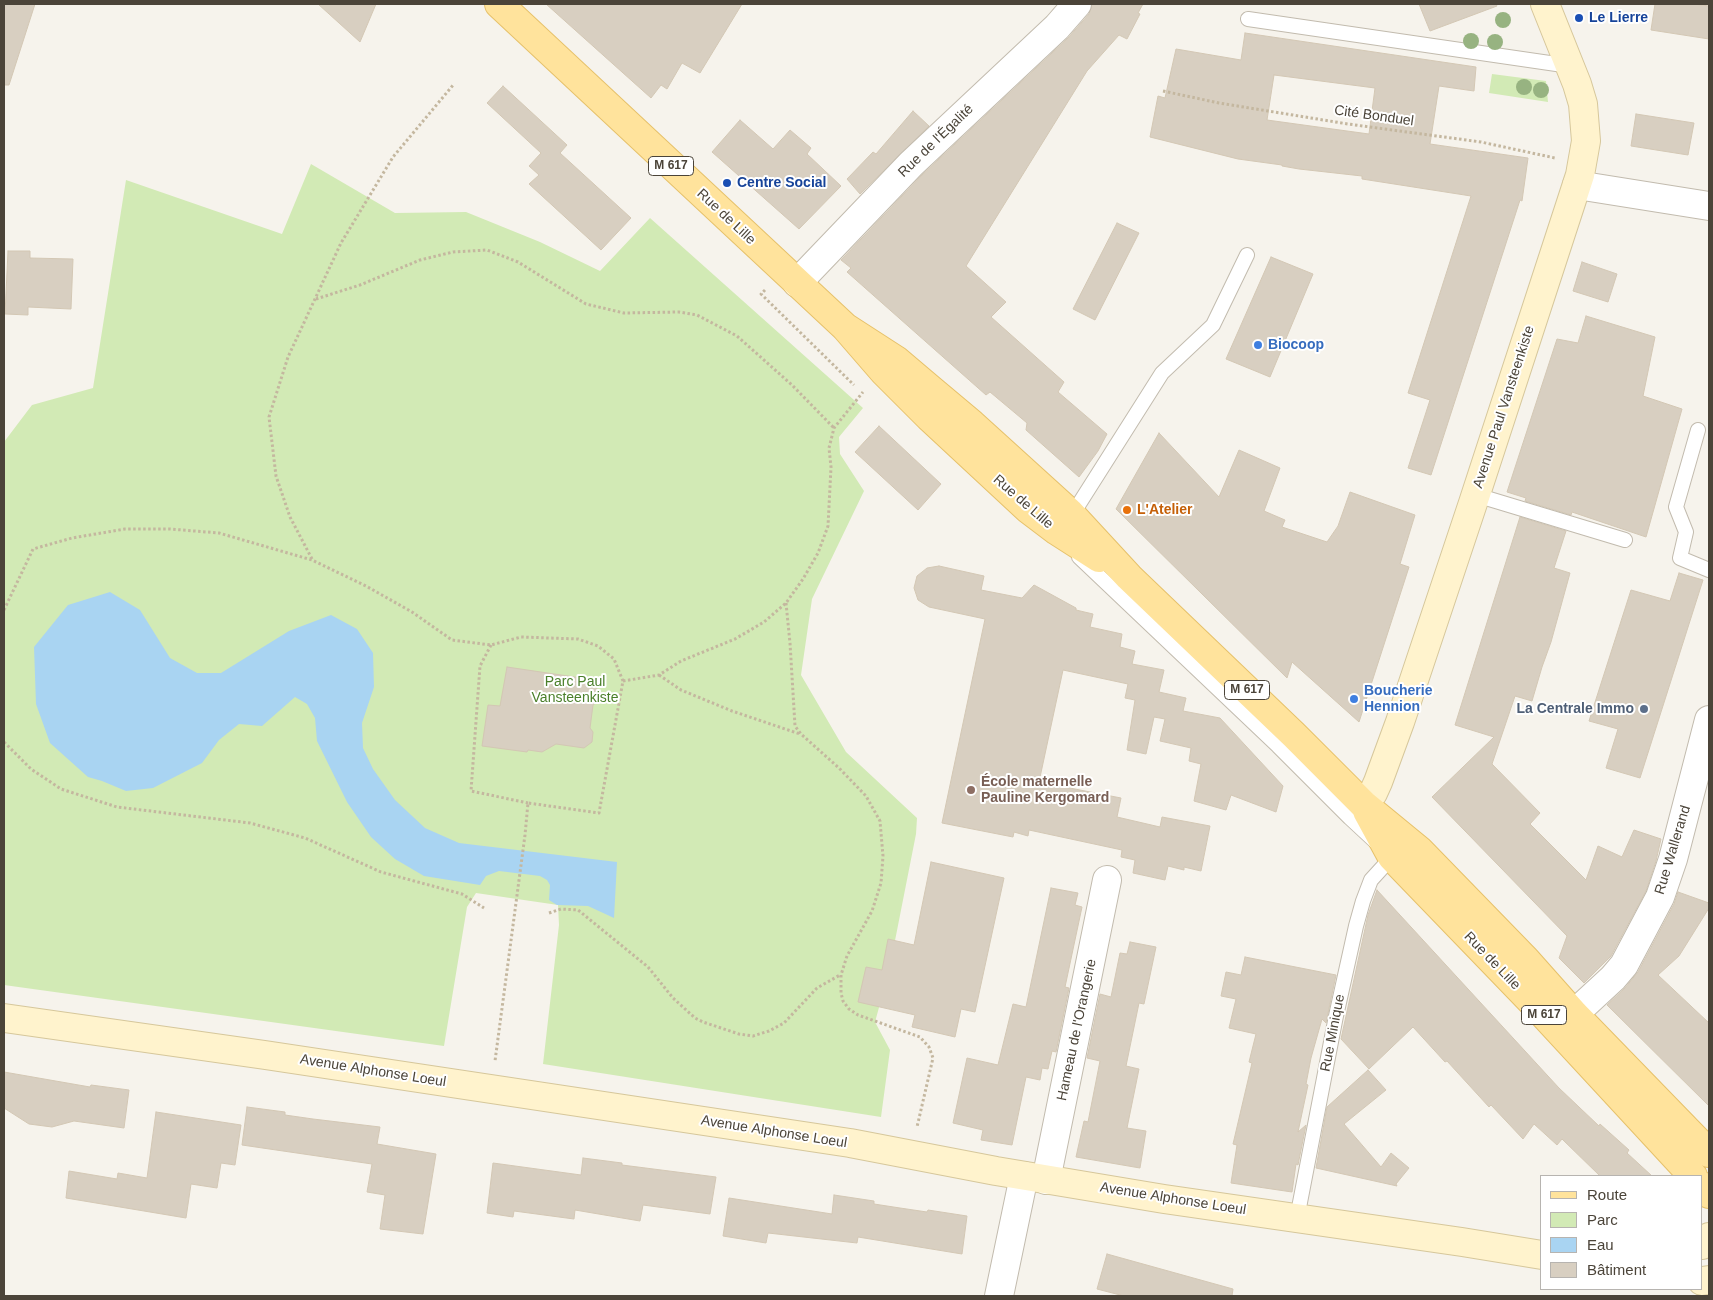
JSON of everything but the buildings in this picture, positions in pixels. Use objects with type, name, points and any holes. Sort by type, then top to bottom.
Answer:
[{"type":"main road","name":"Rue de Lille","points":[[499,4],[845,327],[884,372],[929,417],[1028,509],[1129,577]]},
{"type":"main road","name":"Avenue Paul Vansteenkiste","points":[[1363,804],[1373,793],[1386,760],[1476,495],[1580,174],[1586,141],[1583,104],[1545,4]]},
{"type":"main road","name":"Rue de Lille","points":[[845,327],[896,360],[977,428],[1072,515],[1129,577],[1363,804],[1420,850],[1526,960],[1574,1014],[1709,1153]]},
{"type":"main road","name":"Rue de Lille","points":[[1363,804],[1392,857],[1533,1003],[1692,1175]]},
{"type":"main road","name":"Avenue Alphonse Loeul","points":[[4,1018],[246,1052],[850,1143],[1035,1178],[1164,1199],[1540,1255]]},
{"type":"street","name":"Rue de l'Égalité","points":[[790,276],[1057,27],[1077,4]]},
{"type":"street","points":[[1580,174],[1709,206]]},
{"type":"street","name":"Rue Wallerand","points":[[1574,1014],[1613,978],[1624,965],[1660,896],[1673,859],[1709,720]]},
{"type":"street","name":"Hameau de l'Orangerie","points":[[999,1296],[1035,1178],[1107,880]]},
{"type":"lane","points":[[1248,19],[1570,66]]},
{"type":"lane","points":[[1072,515],[1162,373],[1213,325],[1247,255]]},
{"type":"lane","points":[[1698,430],[1676,506],[1686,532],[1680,558],[1709,570]]},
{"type":"lane","points":[[1476,495],[1625,540]]},
{"type":"lane","points":[[1028,509],[1392,857]]},
{"type":"lane","name":"Rue Minique","points":[[1297,1218],[1336,1016],[1356,926],[1371,880],[1392,857]]},
{"type":"path","points":[[312,560],[290,517],[276,476],[270,417],[288,357],[341,243],[393,157],[454,84]]},
{"type":"path","name":"Cité Bonduel","points":[[1163,91],[1219,104],[1481,142],[1580,174]]},
{"type":"path","points":[[316,299],[360,285],[420,260],[453,252],[487,250],[518,262],[586,304],[624,314],[680,312],[697,315],[737,336],[792,385],[834,428]]},
{"type":"path","points":[[790,276],[761,294],[862,393]]},
{"type":"path","points":[[623,681],[659,675],[681,661],[735,639],[764,622],[786,603],[804,579],[818,553],[828,526],[831,468],[829,448],[834,428],[862,393],[884,372]]},
{"type":"path","points":[[4,610],[33,549],[72,538],[125,529],[170,529],[219,534],[312,560],[390,599],[452,640],[491,646],[521,637],[578,639],[598,646],[614,659],[623,681],[599,813],[528,803],[471,791],[480,666],[491,646]]},
{"type":"path","points":[[786,603],[795,726],[866,796],[880,821],[884,856],[881,883],[872,911],[848,956],[841,975],[841,992],[843,1001],[849,1009],[858,1015],[920,1037],[929,1047],[933,1058],[910,1155]]},
{"type":"path","points":[[659,675],[681,690],[732,711],[801,734]]},
{"type":"path","points":[[4,742],[31,769],[61,789],[117,807],[250,823],[305,838],[381,872],[462,894],[484,908]]},
{"type":"path","points":[[491,1089],[524,846],[528,803]]},
{"type":"path","points":[[549,913],[561,909],[578,910],[648,967],[673,998],[695,1018],[739,1034],[753,1036],[769,1031],[784,1023],[817,988],[841,975]]},
{"type":"green space","points":[[1492,74],[1546,81],[1548,102],[1489,93]]},
{"type":"green space","name":"Parc Paul Vansteenkiste","points":[[311,164],[395,213],[466,212],[540,242],[600,271],[650,218],[863,408],[839,437],[840,454],[864,491],[812,599],[801,675],[846,752],[917,818],[916,834],[889,971],[875,1022],[890,1050],[881,1117],[543,1064],[559,925],[558,905],[476,893],[467,907],[444,1046],[4,985],[4,442],[32,405],[93,388],[126,180],[282,234]]},
{"type":"water","points":[[110,592],[140,610],[170,658],[197,673],[221,673],[289,631],[331,615],[357,629],[373,653],[374,687],[362,723],[363,748],[373,769],[395,800],[425,828],[459,843],[617,862],[614,918],[588,906],[557,905],[549,900],[550,885],[547,880],[540,876],[499,871],[486,876],[480,885],[424,876],[395,859],[371,837],[347,802],[317,741],[315,718],[307,704],[295,697],[262,726],[239,724],[219,740],[202,763],[153,788],[126,791],[88,777],[50,743],[36,704],[34,647],[68,605]]},
{"type":"place","name":"Le Lierre","points":[[1579,18]]},
{"type":"place","name":"Centre Social","points":[[727,183]]},
{"type":"place","name":"Biocoop","points":[[1258,345]]},
{"type":"place","name":"L'Atelier","points":[[1127,510]]},
{"type":"place","name":"Boucherie Hennion","points":[[1354,699]]},
{"type":"place","name":"La Centrale Immo","points":[[1644,709]]},
{"type":"place","name":"École maternelle Pauline Kergomard","points":[[971,790]]}]
